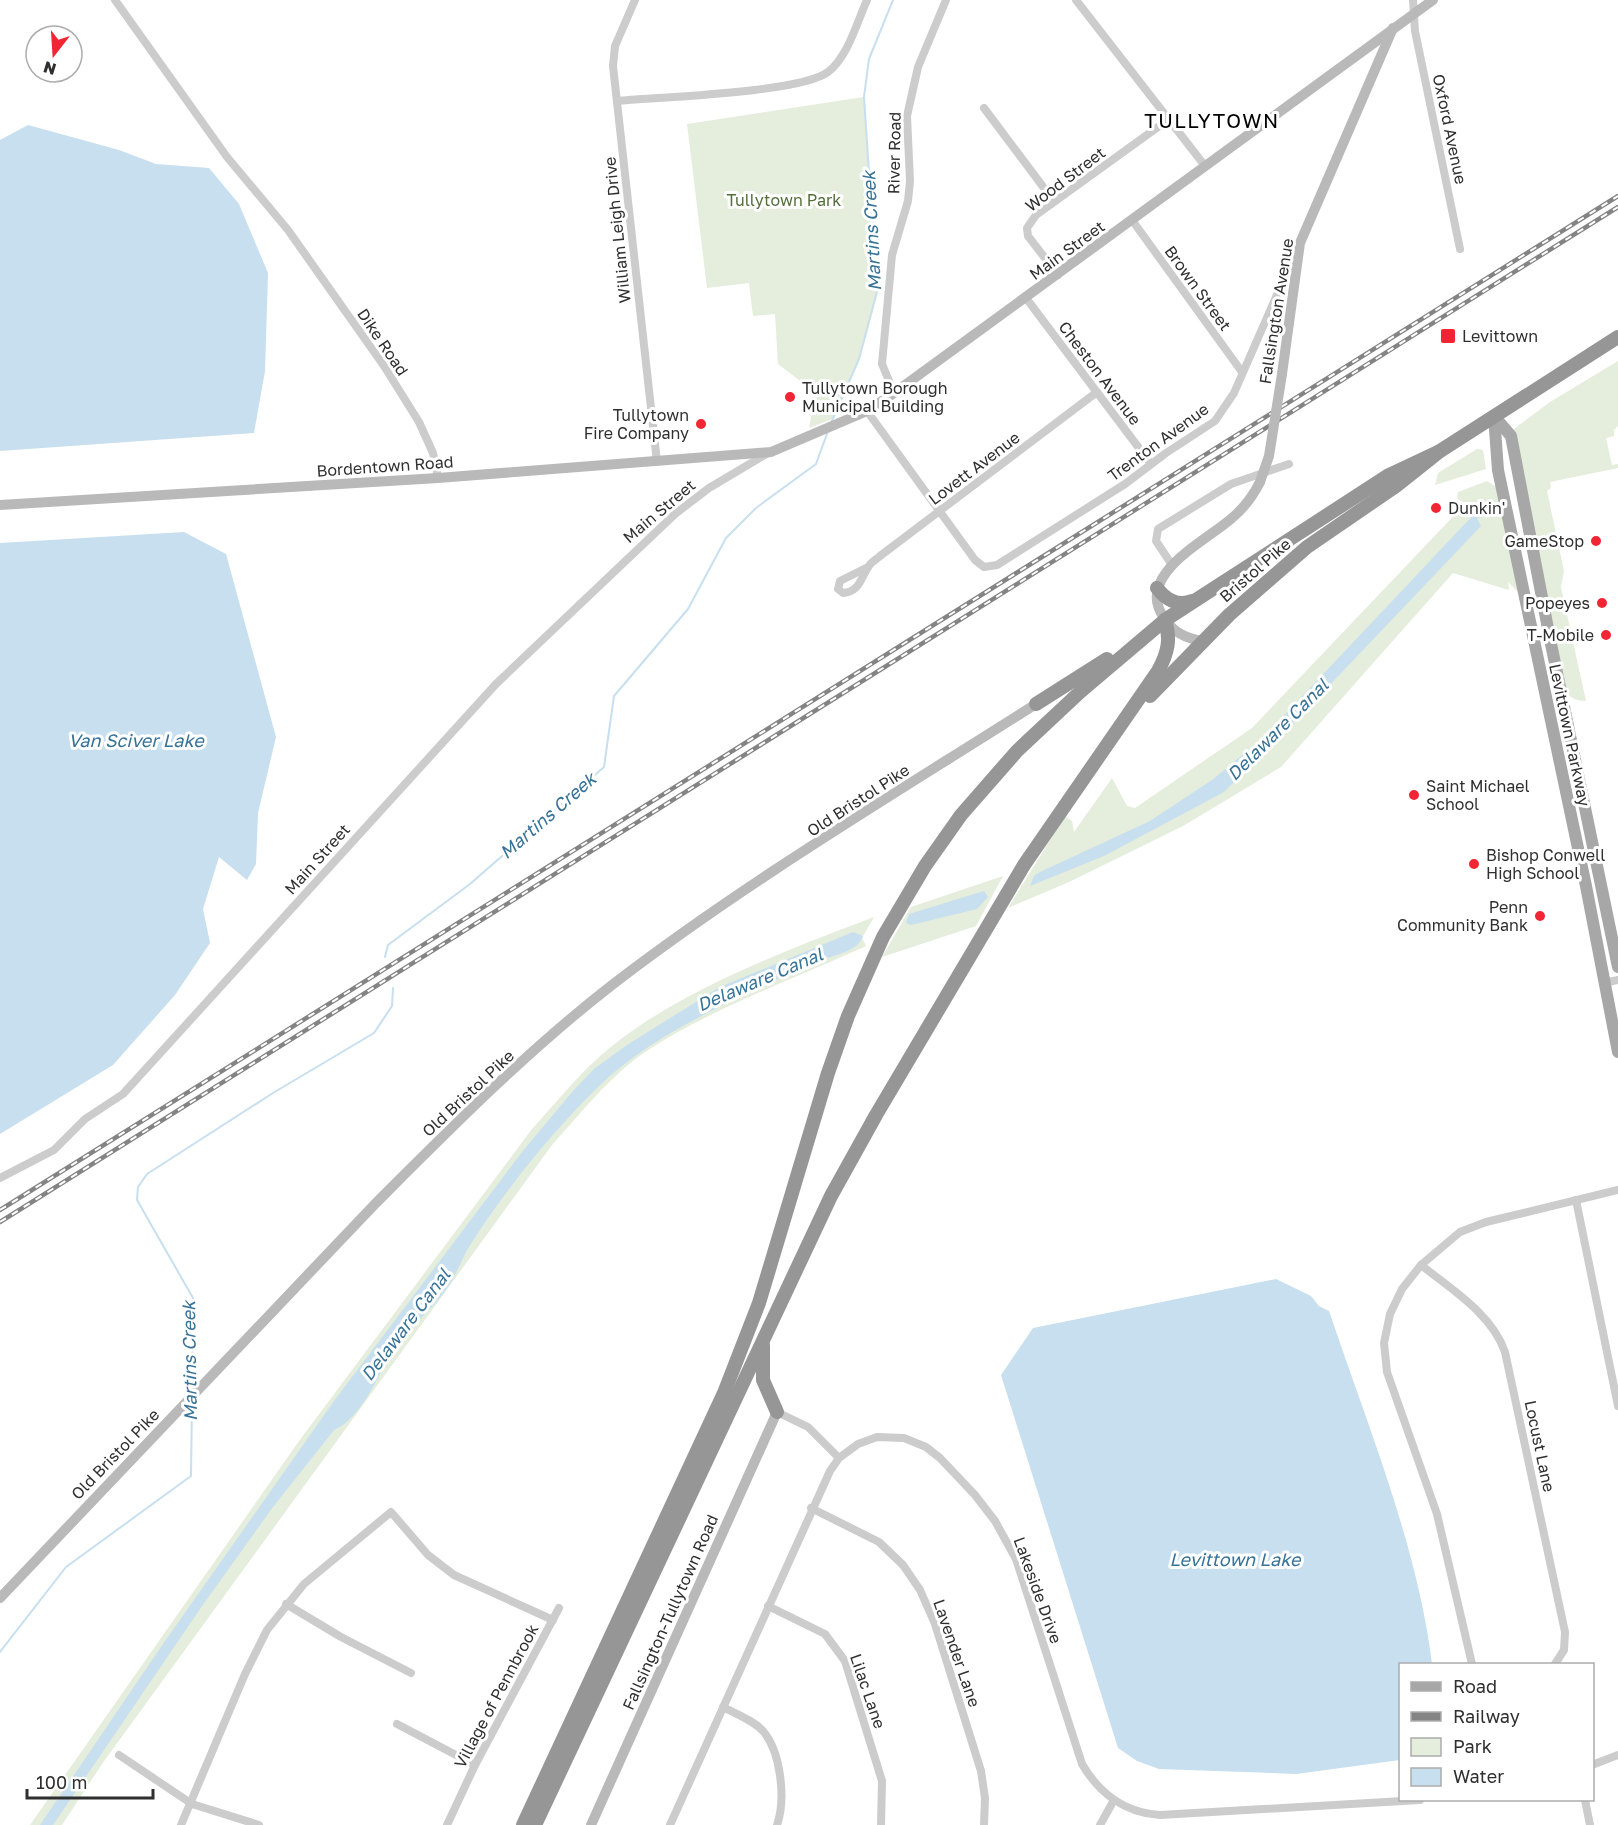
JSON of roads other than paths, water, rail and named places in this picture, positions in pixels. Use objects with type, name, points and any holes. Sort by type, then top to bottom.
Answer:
[{"type":"highway","name":"Bristol Pike","points":[[1114,738],[1202,641],[1307,547],[1396,486],[1440,451],[1618,337]]},
{"type":"highway","name":"Bristol Pike","points":[[1147,634],[1194,600],[1389,476],[1440,451]]},
{"type":"highway","points":[[1157,588],[1162,595],[1173,602],[1187,603],[1194,600]]},
{"type":"highway","points":[[535,1825],[831,1196],[882,1105],[1040,841],[1114,738],[1165,658],[1169,639],[1165,620]]},
{"type":"highway","points":[[1035,704],[1147,634]]},
{"type":"highway","points":[[523,1825],[731,1377],[764,1287],[838,1042],[883,937],[924,866],[979,793],[1038,730],[1147,634]]},
{"type":"highway","points":[[767,1329],[762,1372],[767,1393],[777,1412]]},
{"type":"main road","name":"Main Street","points":[[771,452],[867,411],[894,393],[1433,0]]},
{"type":"main road","name":"Fallsington Avenue","points":[[1157,588],[1172,565],[1246,505],[1260,482],[1269,456],[1300,243],[1393,27]]},
{"type":"main road","name":"Levittown Parkway","points":[[1494,416],[1510,436],[1618,967]]},
{"type":"main road","name":"Levittown Parkway","points":[[1494,416],[1494,445],[1499,477],[1618,1052]]},
{"type":"main road","name":"Bordentown Road","points":[[0,505],[438,478],[771,452]]},
{"type":"main road","points":[[1157,588],[1156,601],[1165,620],[1181,635],[1202,641]]},
{"type":"main road","name":"Old Bristol Pike","points":[[0,1598],[375,1204],[515,1070],[594,1000],[689,928],[1035,704]]},
{"type":"main road","name":"Fallsington-Tullytown Road","points":[[591,1825],[777,1412]]},
{"type":"street","name":"Dike Road","points":[[115,0],[227,157],[288,230],[384,366],[419,422],[433,453],[438,478]]},
{"type":"street","name":"William Leigh Drive","points":[[635,0],[613,53],[657,462]]},
{"type":"street","points":[[617,100],[787,86],[817,78],[829,72],[841,56],[867,0]]},
{"type":"street","name":"River Road","points":[[894,393],[882,364],[892,255],[910,181],[907,116],[911,89],[926,43],[946,0]]},
{"type":"street","points":[[1076,0],[1205,166]]},
{"type":"street","name":"Oxford Avenue","points":[[1413,0],[1413,15],[1460,249]]},
{"type":"street","points":[[984,108],[1044,188],[1051,204]]},
{"type":"street","name":"Wood Street","points":[[1058,275],[1033,246],[1026,232],[1028,224],[1036,215],[1168,118]]},
{"type":"street","name":"Brown Street","points":[[1132,220],[1242,372]]},
{"type":"street","name":"Trenton Avenue","points":[[939,511],[981,565],[988,568],[997,565],[1125,484],[1215,421],[1226,407],[1300,243]]},
{"type":"street","name":"Cheston Avenue","points":[[1026,298],[1151,464]]},
{"type":"street","name":"Lovett Avenue","points":[[867,567],[1097,392]]},
{"type":"street","points":[[867,411],[939,511]]},
{"type":"street","name":"Main Street","points":[[0,1178],[54,1150],[86,1119],[123,1094],[145,1073],[471,710],[602,581],[688,503],[771,452]]},
{"type":"street","points":[[1172,565],[1156,541],[1158,529],[1231,484],[1289,464]]},
{"type":"street","points":[[1604,983],[1618,980]]},
{"type":"street","points":[[1472,1663],[1443,1537],[1393,1393],[1384,1357],[1386,1328],[1394,1302],[1421,1265],[1448,1240],[1472,1227],[1618,1190]]},
{"type":"street","points":[[1576,1200],[1618,1406]]},
{"type":"street","name":"Locust Lane","points":[[1421,1265],[1483,1317],[1500,1339],[1505,1352],[1565,1632],[1564,1650],[1556,1663]]},
{"type":"street","points":[[777,1412],[808,1427],[839,1458]]},
{"type":"street","name":"Lakeside Drive","points":[[670,1825],[811,1508],[839,1458],[866,1440],[884,1437],[904,1438],[926,1447],[940,1458],[975,1495],[995,1521],[1016,1558],[1082,1764],[1096,1784],[1114,1800],[1140,1812],[1160,1815],[1403,1801]]},
{"type":"street","name":"Lavender Lane","points":[[811,1508],[879,1542],[903,1565],[920,1590],[935,1624],[981,1772],[986,1798],[984,1825]]},
{"type":"street","name":"Village of Pennbrook","points":[[181,1825],[192,1804],[256,1649],[286,1604],[303,1584],[391,1512],[428,1555],[454,1575],[552,1620],[475,1765],[447,1825]]},
{"type":"street","points":[[286,1604],[341,1637],[411,1673]]},
{"type":"street","name":"Lilac Lane","points":[[768,1606],[825,1634],[845,1661],[881,1775],[884,1799],[881,1825]]},
{"type":"street","points":[[552,1620],[559,1608]]},
{"type":"street","points":[[723,1707],[754,1723],[770,1743],[782,1784],[782,1807],[777,1825]]},
{"type":"street","points":[[397,1724],[475,1765]]},
{"type":"street","points":[[119,1755],[192,1804],[259,1825]]},
{"type":"street","points":[[1594,1765],[1618,1755]]},
{"type":"street","points":[[1100,1825],[1114,1800]]},
{"type":"street","points":[[1585,1801],[1590,1825]]},
{"type":"water","points":[[28,125],[119,150],[156,164],[209,168],[239,204],[268,273],[265,371],[254,433],[0,451],[0,140]]},
{"type":"water","name":"Delaware Canal","points":[[1478,510],[1482,517],[1477,518],[1481,526],[1224,792],[1104,856],[1030,886],[1034,876],[1040,872],[1150,821],[1212,780],[1261,740]]},
{"type":"water","name":"Van Sciver Lake","points":[[184,532],[226,554],[276,737],[258,813],[256,864],[247,880],[219,857],[203,909],[210,943],[175,995],[113,1065],[0,1134],[0,543]]},
{"type":"water","points":[[984,891],[988,897],[977,909],[911,925],[906,923],[909,914]]},
{"type":"water","name":"Delaware Canal","points":[[853,932],[863,936],[860,942],[847,951],[809,964],[726,1004],[646,1049],[598,1087],[564,1122],[500,1202],[469,1247],[445,1290],[398,1344],[354,1415],[334,1430],[273,1507],[202,1606],[53,1825],[40,1825],[163,1644],[334,1401],[522,1152],[573,1091],[594,1069],[627,1045],[720,987]]},
{"type":"water","name":"Levittown Lake","points":[[1276,1279],[1311,1296],[1319,1306],[1329,1311],[1390,1486],[1415,1575],[1432,1663],[1399,1663],[1399,1760],[1296,1774],[1159,1769],[1137,1761],[1118,1748],[1001,1375],[1033,1328]]},
{"type":"waterway","name":"Martins Creek","points":[[831,423],[859,359],[877,292],[864,97],[869,59],[893,0]]},
{"type":"waterway","name":"Martins Creek","points":[[385,957],[388,945],[470,884],[604,767],[614,696],[688,609],[726,538],[756,508],[816,464],[828,431]]},
{"type":"waterway","name":"Martins Creek","points":[[192,1390],[193,1298],[137,1200],[138,1187],[147,1174],[273,1093],[374,1033],[392,1006],[393,988]]},
{"type":"waterway","name":"Martins Creek","points":[[0,1652],[66,1567],[191,1476],[192,1402]]},
{"type":"railway","points":[[0,1210],[1618,196]]},
{"type":"railway","points":[[0,1222],[1618,207]]},
{"type":"place","name":"Levittown","points":[[1448,336]]},
{"type":"place","name":"Tullytown Borough Municipal Building","points":[[790,397]]},
{"type":"place","name":"Tullytown Fire Company","points":[[701,424]]},
{"type":"place","name":"Dunkin'","points":[[1436,508]]},
{"type":"place","name":"GameStop","points":[[1596,541]]},
{"type":"place","name":"Popeyes","points":[[1602,603]]},
{"type":"place","name":"T-Mobile","points":[[1606,635]]},
{"type":"place","name":"Saint Michael School","points":[[1414,795]]},
{"type":"place","name":"Bishop Conwell High School","points":[[1474,864]]},
{"type":"place","name":"Penn Community Bank","points":[[1540,916]]},
{"type":"district","name":"TULLYTOWN","points":[[1212,121]]},
{"type":"park label","name":"Tullytown Park","points":[[784,200]]}]
